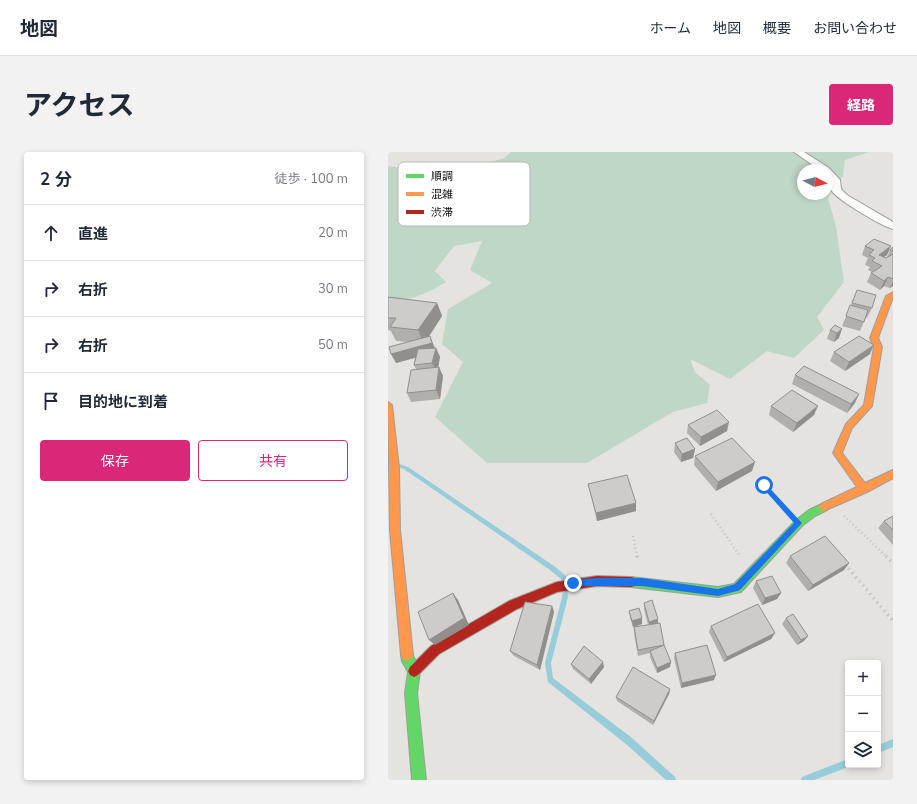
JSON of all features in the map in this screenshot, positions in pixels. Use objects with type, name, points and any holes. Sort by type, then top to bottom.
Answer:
[{"type":"street","points":[[798,152],[817,164]]},
{"type":"street","points":[[833,178],[835,180],[836,190],[843,198],[893,226]]},
{"type":"street","points":[[864,489],[837,453],[849,426],[868,406],[878,347],[874,338],[889,296],[893,294]]},
{"type":"street","points":[[388,405],[393,467],[395,530],[408,661],[414,671]]},
{"type":"street","points":[[419,780],[411,693],[414,671],[435,650],[513,605],[557,586],[597,581],[642,582],[718,592],[737,588],[799,523],[812,513],[893,474]]},
{"type":"path","points":[[764,485],[799,523]]},
{"type":"path","points":[[831,504],[893,563]]},
{"type":"path","points":[[711,514],[752,573]]},
{"type":"path","points":[[633,536],[642,582]]},
{"type":"path","points":[[843,561],[893,621]]},
{"type":"green space","points":[[511,152],[869,152],[845,160],[843,176],[833,191],[833,164],[797,164],[797,200],[829,200],[836,226],[844,282],[817,317],[824,330],[794,358],[767,351],[730,379],[690,359],[695,372],[710,385],[707,403],[673,412],[587,463],[487,463],[435,417],[463,362],[442,344],[448,309],[492,283],[470,270],[482,241],[454,246],[435,271],[446,282],[418,296],[405,300],[388,302],[388,166],[398,168],[398,226],[530,226],[530,162],[488,162],[503,159]]},
{"type":"building","points":[[874,239],[891,246],[879,255],[886,258],[893,254],[893,279],[888,277],[884,281],[871,273],[882,266],[872,261],[875,258],[869,255],[874,250],[865,246]]},
{"type":"building","points":[[857,290],[876,295],[872,308],[852,303]]},
{"type":"building","points":[[388,297],[437,303],[418,330],[390,327],[396,318],[388,318]]},
{"type":"building","points":[[850,305],[868,310],[864,322],[846,316]]},
{"type":"building","points":[[835,325],[842,329],[837,333],[830,330]]},
{"type":"building","points":[[430,336],[432,343],[391,354],[389,347]]},
{"type":"building","points":[[859,336],[874,345],[849,362],[834,352]]},
{"type":"building","points":[[436,348],[432,363],[414,365],[418,349]]},
{"type":"building","points":[[804,366],[859,394],[851,404],[795,375]]},
{"type":"building","points":[[439,367],[436,390],[407,393],[411,370]]},
{"type":"building","points":[[792,390],[818,406],[797,423],[771,406]]},
{"type":"building","points":[[717,410],[729,422],[701,437],[688,425]]},
{"type":"building","points":[[687,438],[695,449],[682,454],[675,443]]},
{"type":"building","points":[[732,438],[755,462],[718,482],[695,456]]},
{"type":"building","points":[[627,475],[636,503],[596,513],[588,484]]},
{"type":"building","points":[[893,516],[893,530],[884,521]]},
{"type":"building","points":[[825,536],[849,563],[813,585],[790,556]]},
{"type":"building","points":[[772,576],[781,593],[765,598],[756,581]]},
{"type":"building","points":[[453,593],[464,618],[429,640],[418,612]]},
{"type":"building","points":[[652,600],[658,619],[649,622],[644,603]]},
{"type":"building","points":[[525,602],[552,606],[537,665],[510,651]]},
{"type":"building","points":[[758,604],[775,633],[727,657],[711,626]]},
{"type":"building","points":[[639,608],[642,618],[632,621],[629,611]]},
{"type":"building","points":[[793,614],[808,636],[801,640],[786,618]]},
{"type":"building","points":[[660,623],[664,645],[638,650],[634,627]]},
{"type":"building","points":[[664,645],[671,662],[657,668],[650,651]]},
{"type":"building","points":[[707,645],[716,675],[682,683],[675,653]]},
{"type":"building","points":[[584,646],[603,662],[589,679],[571,664]]},
{"type":"building","points":[[633,667],[670,689],[654,721],[616,697]]},
{"type":"waterway","points":[[388,462],[406,468],[552,568],[563,577],[564,580]]},
{"type":"waterway","points":[[565,592],[548,663],[550,680],[629,741],[672,780]]},
{"type":"waterway","points":[[881,748],[893,743]]},
{"type":"waterway","points":[[805,780],[845,764]]},
{"type":"traffic: fast","points":[[631,582],[718,592],[737,588],[799,523],[812,513],[824,507]]},
{"type":"traffic: fast","points":[[407,655],[408,661],[414,671],[411,693],[419,780]]},
{"type":"traffic: slow","points":[[864,489],[837,453],[849,426],[868,406],[878,347],[874,338],[889,296],[893,294]]},
{"type":"traffic: slow","points":[[388,405],[394,468],[395,530],[407,655]]},
{"type":"traffic: slow","points":[[824,507],[893,474]]},
{"type":"traffic: jam","points":[[414,671],[435,650],[513,605],[557,587],[597,581],[631,582]]},
{"type":"route","points":[[573,583],[597,581],[642,582],[718,592],[737,588],[799,523],[764,485]]}]
